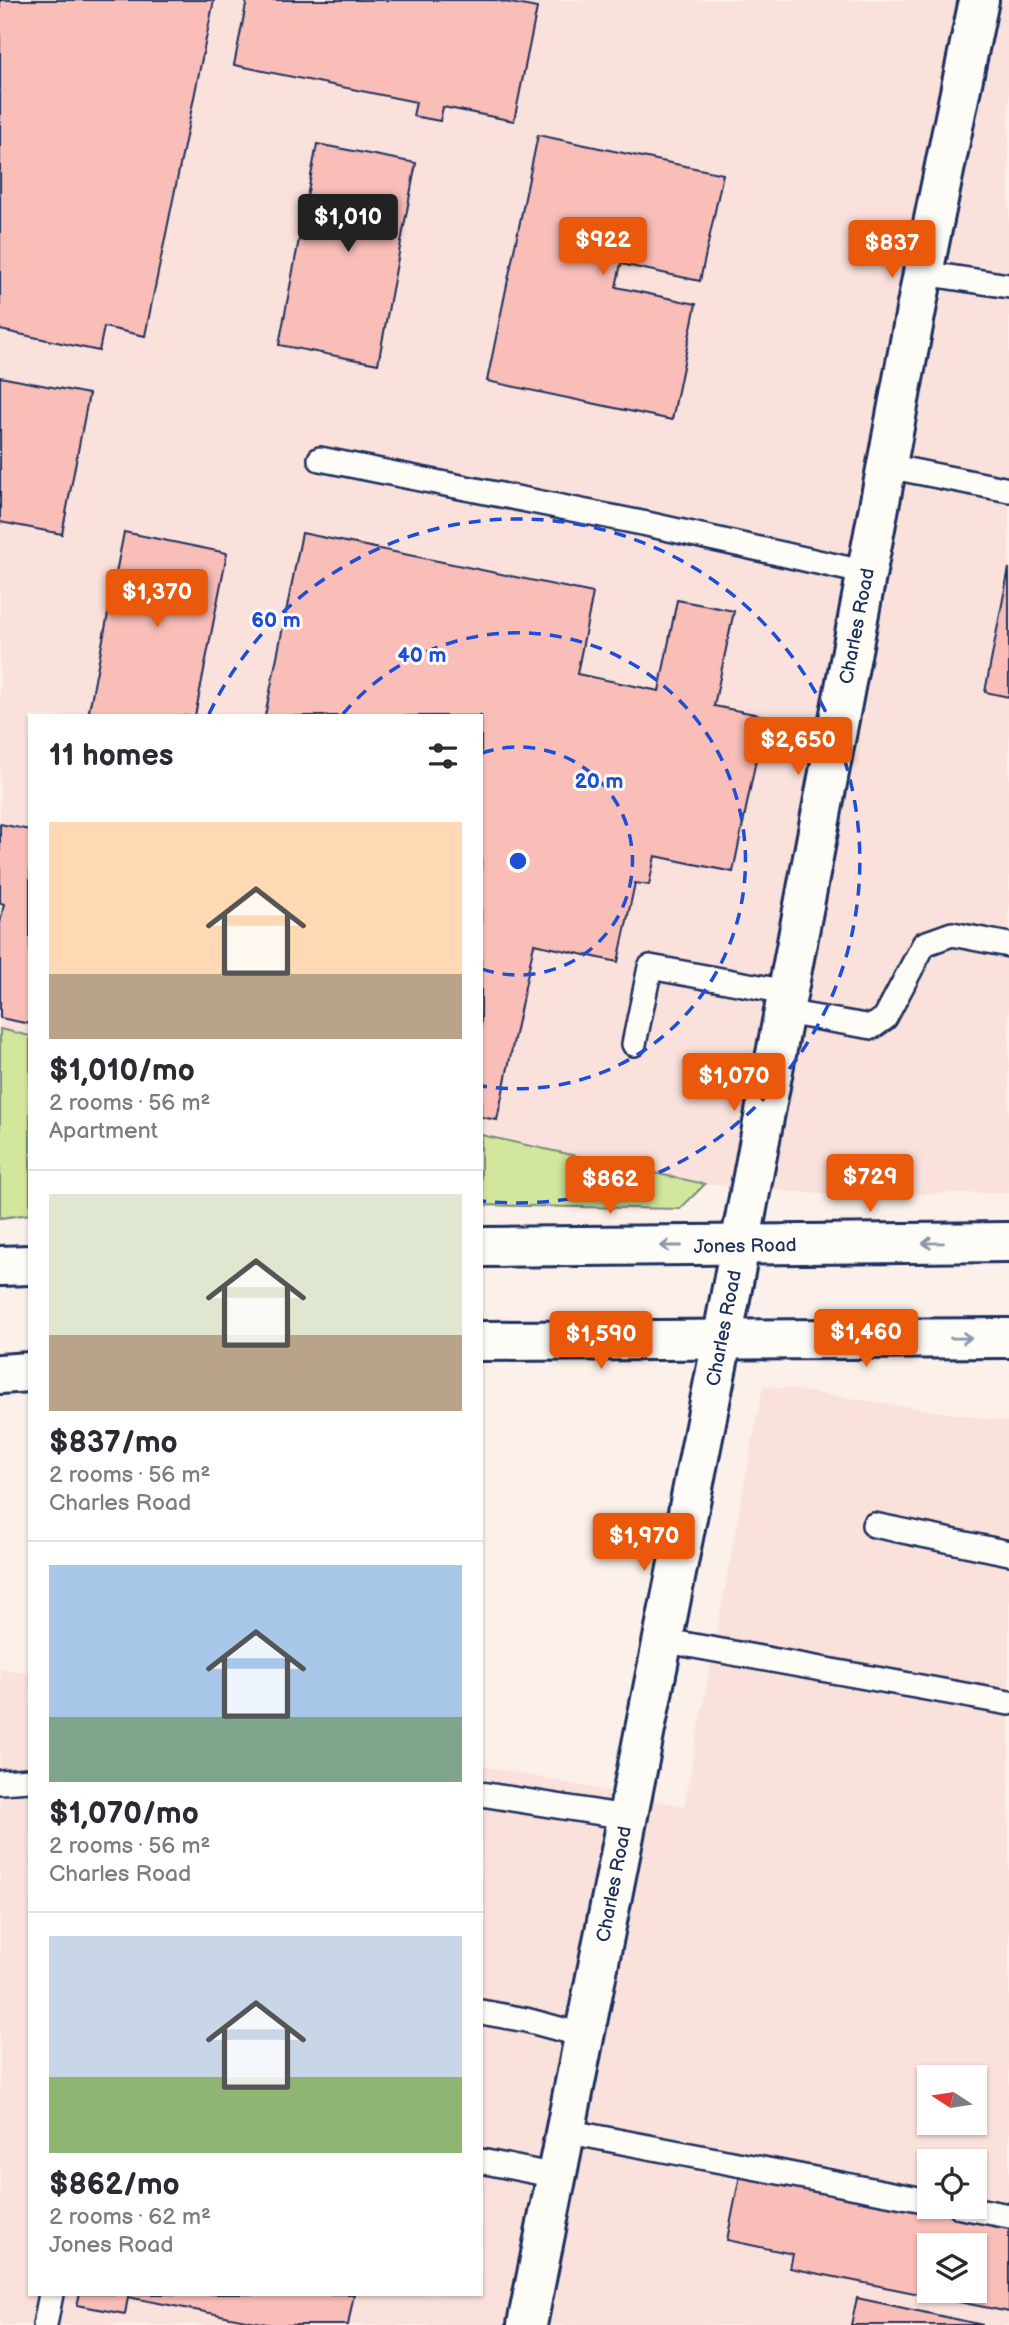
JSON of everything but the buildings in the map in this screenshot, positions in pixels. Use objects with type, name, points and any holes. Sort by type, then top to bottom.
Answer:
[{"type":"street","name":"Charles Road","points":[[527,2325],[582,2035],[722,1341],[923,273],[979,0]]},
{"type":"street","name":"Jones Road","points":[[483,1247],[1009,1242]]},
{"type":"street","points":[[0,1266],[28,1265]]},
{"type":"street","points":[[483,1341],[1009,1338]]},
{"type":"street","points":[[0,1374],[28,1371]]},
{"type":"lane","points":[[923,273],[1009,286]]},
{"type":"lane","points":[[320,459],[648,524],[867,573]]},
{"type":"lane","points":[[887,466],[1009,490]]},
{"type":"lane","points":[[634,1044],[650,967],[872,1027],[885,1018],[924,944],[952,934],[1009,945]]},
{"type":"lane","points":[[874,1525],[1009,1553]]},
{"type":"lane","points":[[661,1640],[1009,1703]]},
{"type":"lane","points":[[0,1782],[28,1780]]},
{"type":"lane","points":[[483,1794],[626,1817]]},
{"type":"lane","points":[[483,2012],[526,2020],[582,2035]]},
{"type":"lane","points":[[565,2131],[917,2199]]},
{"type":"lane","points":[[483,2161],[556,2176]]},
{"type":"lane","points":[[987,2212],[1009,2216]]},
{"type":"lane","points":[[45,2325],[51,2296]]},
{"type":"shaded area","points":[[0,0],[1009,0],[1009,1193],[821,1194],[705,1184],[483,1135],[483,714],[28,714],[28,1036],[0,1029]]},
{"type":"shaded area","points":[[763,1385],[1009,1422],[1009,2325],[0,2325],[0,1668],[28,1674],[28,2296],[483,2296],[483,1766],[684,1806]]},
{"type":"green space","points":[[0,1029],[28,1036],[28,1214],[0,1218]]},
{"type":"green space","points":[[483,1135],[705,1184],[680,1209],[483,1205]]}]
